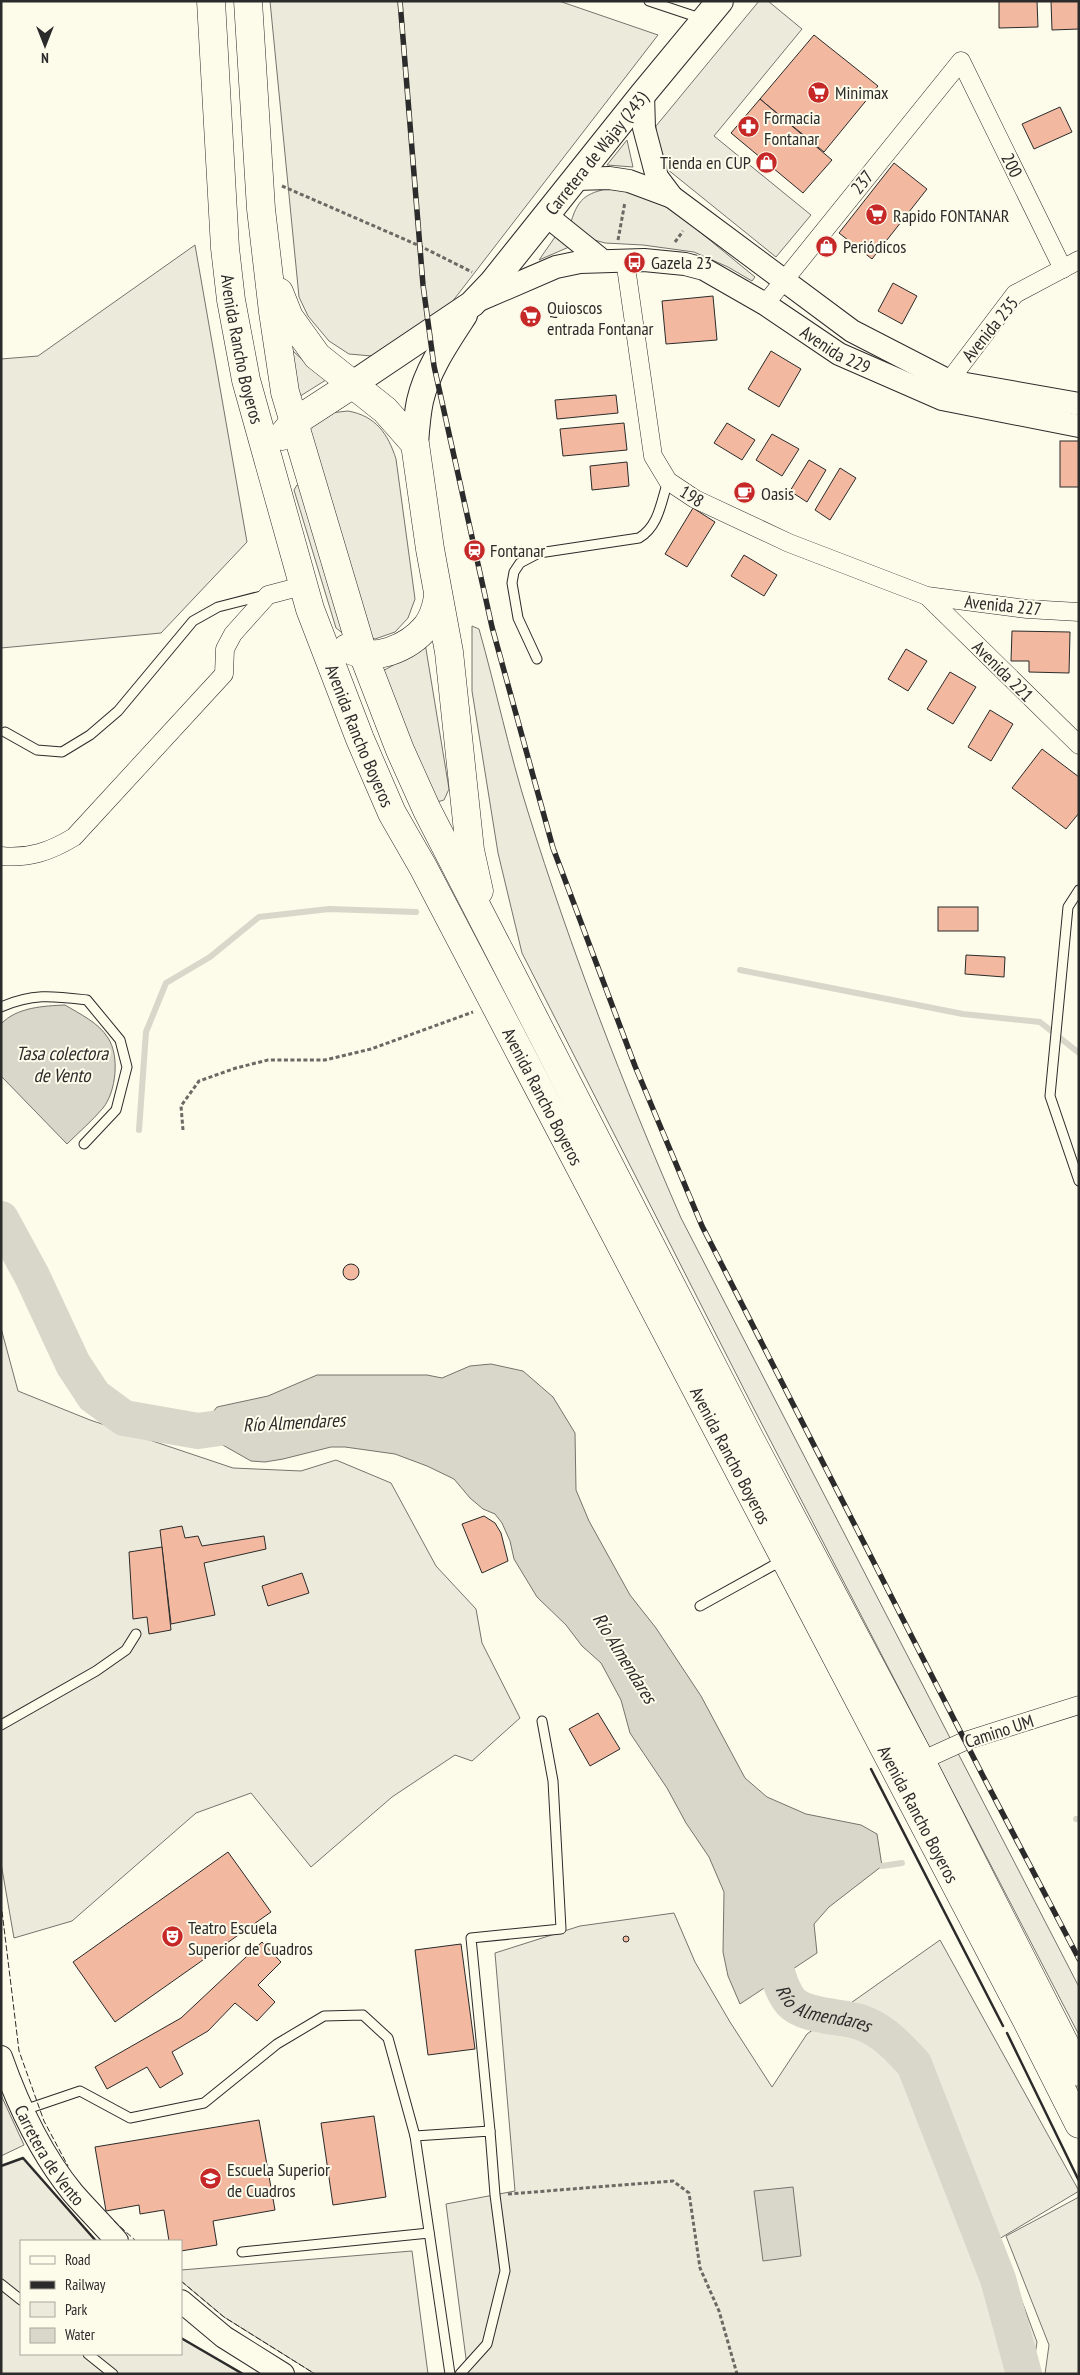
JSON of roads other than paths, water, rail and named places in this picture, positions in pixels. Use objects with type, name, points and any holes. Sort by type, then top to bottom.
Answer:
[{"type":"highway","name":"Avenida Rancho Boyeros","points":[[212,1],[222,200],[231,300],[246,380],[306,598],[360,739],[392,813],[495,1005],[1026,2019],[1079,2124]]},
{"type":"highway","name":"Avenida Rancho Boyeros","points":[[248,1],[259,176],[279,359],[293,423],[363,654],[400,750],[427,810],[750,1439],[921,1761],[1079,2072]]},
{"type":"highway","points":[[266,252],[289,317],[298,332],[327,366],[385,410],[414,444],[438,598],[449,652],[470,850],[484,908],[502,956]]},
{"type":"highway","points":[[270,467],[277,445],[293,423],[353,384]]},
{"type":"highway","points":[[306,598],[329,634],[341,645],[363,654],[387,652],[409,643],[428,625],[434,614],[438,598]]},
{"type":"main road","name":"Carretera de Wajay (243)","points":[[414,444],[420,400],[426,383],[450,337],[472,304],[492,283],[547,216],[643,94],[713,10]]},
{"type":"main road","name":"Carretera de Wajay (243)","points":[[353,384],[472,304]]},
{"type":"street","name":"200","points":[[960,61],[1071,265]]},
{"type":"street","name":"237","points":[[765,304],[960,61]]},
{"type":"street","name":"Avenida 229","points":[[643,94],[644,128],[657,177],[672,198]]},
{"type":"street","name":"Avenida 229","points":[[576,179],[609,178],[629,182],[672,198],[852,331],[945,390],[1079,404]]},
{"type":"street","points":[[547,216],[615,260]]},
{"type":"street","name":"Avenida 229","points":[[472,304],[556,267],[615,260],[661,261],[704,269],[765,304],[839,354],[945,390],[1079,426]]},
{"type":"street","name":"198","points":[[615,260],[653,456],[668,481],[695,499],[789,543],[927,596]]},
{"type":"street","name":"Avenida 235","points":[[945,390],[1015,294],[1071,265]]},
{"type":"street","points":[[1,856],[12,858],[38,855],[57,848],[74,837],[224,674],[225,649],[233,634],[268,595],[306,598]]},
{"type":"street","name":"Avenida 227","points":[[927,596],[1027,609],[1079,612]]},
{"type":"street","name":"Avenida 221","points":[[927,596],[1079,745]]},
{"type":"street","name":"Camino UM","points":[[921,1761],[965,1741],[1079,1705]]},
{"type":"street","name":"Carretera de Vento","points":[[1,2057],[22,2111],[36,2138],[72,2191],[116,2240]]},
{"type":"street","points":[[182,2302],[224,2337],[283,2374]]},
{"type":"lane","points":[[648,1],[713,10]]},
{"type":"lane","points":[[537,659],[518,618],[512,583],[514,572],[520,563],[539,553],[638,538],[648,533],[656,520],[668,481]]},
{"type":"lane","points":[[5,732],[37,750],[62,752],[90,735],[118,711],[193,621],[218,607],[268,595]]},
{"type":"lane","points":[[1079,890],[1068,907],[1050,1096],[1079,1181]]},
{"type":"lane","points":[[1,1007],[22,998],[50,996],[87,1000],[120,1040],[127,1067],[116,1110],[84,1144]]},
{"type":"lane","points":[[700,1606],[785,1559]]},
{"type":"lane","points":[[1,1725],[96,1670],[126,1650],[136,1634]]},
{"type":"lane","points":[[460,2374],[486,2344],[505,2271],[494,2195],[490,2131],[471,1938],[561,1929],[553,1781],[542,1721]]},
{"type":"lane","points":[[22,2111],[80,2090],[130,2118],[204,2103],[277,2044],[324,2016],[363,2015],[388,2038],[415,2136],[450,2374]]},
{"type":"lane","points":[[415,2136],[490,2131]]},
{"type":"lane","points":[[242,2252],[429,2234]]},
{"type":"lane","points":[[1,2284],[20,2299]]},
{"type":"lane","points":[[89,2355],[113,2374]]},
{"type":"water","name":"Tasa colectora de Vento","points":[[65,1005],[100,1028],[112,1046],[115,1064],[111,1093],[103,1108],[67,1144],[1,1076],[1,1024],[7,1018],[31,1008]]},
{"type":"water","points":[[491,1364],[523,1371],[553,1397],[575,1433],[576,1490],[589,1521],[630,1595],[656,1628],[701,1696],[745,1778],[767,1797],[806,1814],[861,1825],[877,1834],[882,1866],[829,1907],[814,1924],[817,1953],[740,2004],[728,1976],[723,1952],[724,1892],[709,1857],[686,1823],[667,1788],[630,1733],[621,1700],[601,1663],[582,1646],[566,1625],[537,1597],[514,1559],[510,1541],[502,1523],[495,1514],[483,1509],[470,1498],[454,1479],[395,1454],[345,1447],[331,1447],[283,1459],[265,1462],[251,1461],[198,1431],[217,1407],[268,1396],[317,1375],[427,1375],[442,1378],[470,1366]]},
{"type":"water","points":[[793,2187],[801,2256],[763,2261],[754,2191]]},
{"type":"waterway","points":[[139,1130],[146,1032],[166,983],[210,957],[259,917],[329,909],[416,912]]},
{"type":"waterway","points":[[740,970],[963,1014],[1040,1022],[1079,1053]]},
{"type":"waterway","name":"Río Almendares","points":[[1,1219],[32,1276],[73,1364],[94,1396],[124,1418],[198,1431],[248,1424]]},
{"type":"waterway","points":[[882,1866],[902,1863]]},
{"type":"waterway","name":"Río Almendares","points":[[767,1929],[782,1987],[791,2002],[805,2011],[860,2022],[876,2029],[914,2064],[998,2279],[1024,2374]]},
{"type":"railway","points":[[400,1],[423,285],[434,366],[492,627],[553,848],[635,1066],[702,1226],[983,1776],[1079,1959]]},
{"type":"place","name":"Minimax","points":[[819,92]]},
{"type":"place","name":"Formacia Fontanar","points":[[748,127]]},
{"type":"place","name":"Tienda en CUP","points":[[767,162]]},
{"type":"place","name":"Rapido FONTANAR","points":[[877,215]]},
{"type":"place","name":"Periódicos","points":[[827,246]]},
{"type":"place","name":"Gazela 23","points":[[635,262]]},
{"type":"place","name":"Quioscos entrada Fontanar","points":[[531,317]]},
{"type":"place","name":"Oasis","points":[[745,493]]},
{"type":"place","name":"Fontanar","points":[[474,550]]},
{"type":"place","name":"Teatro Escuela Superior de Cuadros","points":[[172,1937]]},
{"type":"place","name":"Escuela Superior de Cuadros","points":[[211,2179]]}]
